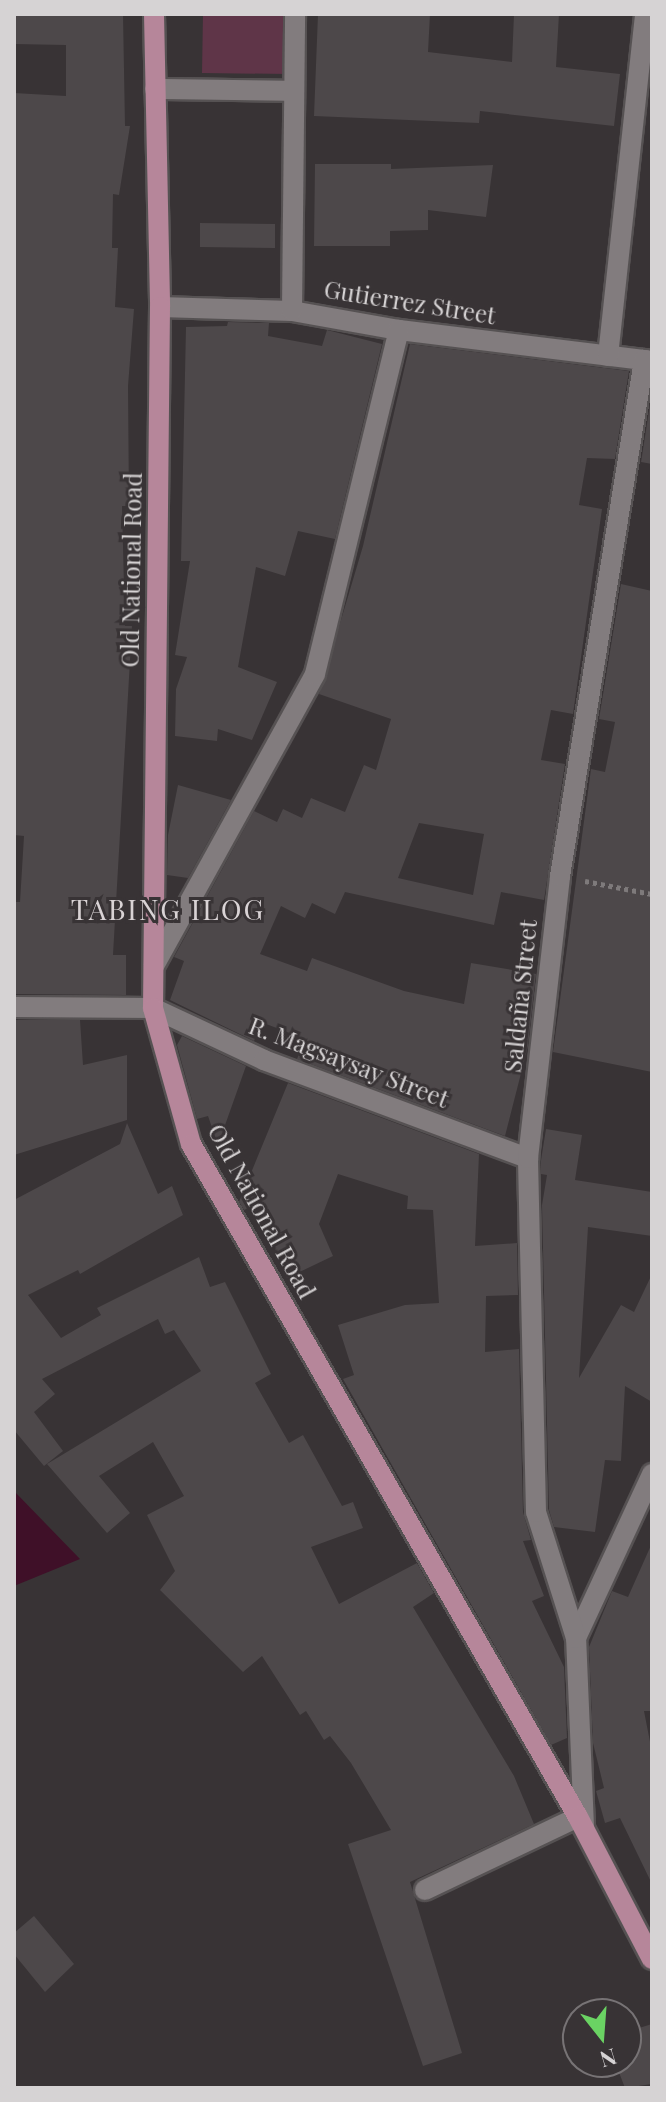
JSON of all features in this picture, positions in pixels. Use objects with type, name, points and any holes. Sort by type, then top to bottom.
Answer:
[{"type":"main road","name":"Old National Road","points":[[154,14],[160,307],[153,1008],[191,1144],[581,1822],[652,1959]]},
{"type":"street","points":[[292,311],[295,14]]},
{"type":"street","points":[[608,356],[645,14]]},
{"type":"street","points":[[155,89],[294,91]]},
{"type":"street","name":"Gutierrez Street","points":[[160,307],[292,311],[399,330],[648,360]]},
{"type":"street","points":[[154,966],[315,674],[399,330]]},
{"type":"street","name":"Saldaña Street","points":[[576,1638],[536,1512],[528,1158],[560,876],[648,360]]},
{"type":"street","points":[[14,1007],[153,1008]]},
{"type":"street","name":"R. Magsaysay Street","points":[[153,1008],[264,1060],[528,1158]]},
{"type":"street","points":[[425,1890],[581,1822],[576,1638],[652,1474]]},
{"type":"path","points":[[560,876],[652,894]]},
{"type":"shaded area","points":[[203,14],[289,14],[288,74],[202,73]]},
{"type":"shaded area","points":[[14,1491],[80,1559],[14,1586]]},
{"type":"building","points":[[14,14],[123,14],[125,126],[130,126],[119,195],[113,194],[112,248],[118,248],[115,307],[134,309],[128,386],[129,506],[122,506],[125,626],[132,626],[113,955],[126,955],[126,995],[14,994],[14,902],[20,902],[24,836],[14,835],[14,93],[66,96],[66,45],[14,44]]},
{"type":"building","points":[[318,14],[430,14],[428,52],[512,62],[514,14],[559,14],[556,67],[620,74],[614,126],[480,111],[479,123],[314,116]]},
{"type":"building","points":[[315,164],[391,164],[391,169],[493,165],[486,217],[428,210],[428,230],[390,231],[390,246],[314,246]]},
{"type":"building","points":[[200,223],[275,224],[275,248],[200,247]]},
{"type":"building","points":[[228,322],[269,323],[268,336],[322,346],[327,330],[382,344],[335,539],[298,531],[285,576],[256,567],[238,667],[277,682],[252,740],[218,729],[217,741],[175,736],[176,689],[187,657],[175,655],[190,561],[181,561],[186,327],[227,326]]},
{"type":"building","points":[[410,344],[629,371],[615,459],[587,458],[579,505],[602,509],[573,714],[551,710],[541,760],[565,764],[544,900],[501,892],[494,925],[345,892],[335,914],[312,903],[305,918],[281,906],[260,954],[307,971],[312,958],[404,991],[464,1004],[471,963],[536,974],[528,1046],[505,1136],[297,1059],[305,1039],[261,1022],[254,1041],[170,1000],[184,961],[174,957],[254,811],[277,822],[283,809],[302,818],[311,798],[345,812],[364,765],[376,770],[391,719],[319,694],[363,546]],"holes":[[[419,823],[484,834],[473,895],[398,878]]]},
{"type":"building","points":[[652,392],[652,464],[641,462]]},
{"type":"building","points":[[621,584],[652,591],[652,1072],[553,1052],[591,769],[605,772],[615,722],[599,719]]},
{"type":"building","points":[[178,785],[231,800],[188,878],[167,875],[168,835]]},
{"type":"building","points":[[14,1020],[80,1020],[83,1065],[127,1055],[127,1120],[14,1155]]},
{"type":"building","points":[[182,1036],[246,1066],[218,1145],[208,1116],[197,1119],[177,1045]]},
{"type":"building","points":[[288,1083],[479,1154],[475,1246],[517,1243],[518,1295],[486,1296],[485,1352],[519,1349],[523,1512],[531,1540],[523,1541],[544,1596],[532,1601],[564,1667],[567,1738],[551,1745],[343,1379],[354,1375],[338,1325],[405,1305],[439,1303],[433,1210],[407,1209],[408,1196],[338,1174],[319,1224],[333,1256],[287,1278],[257,1204],[244,1210],[239,1202]]},
{"type":"building","points":[[127,1123],[158,1194],[172,1186],[183,1215],[80,1274],[78,1270],[28,1295],[61,1338],[101,1315],[97,1308],[199,1257],[210,1287],[225,1282],[271,1374],[255,1383],[289,1443],[303,1435],[342,1506],[353,1502],[363,1528],[311,1547],[339,1604],[417,1563],[434,1593],[413,1607],[514,1776],[534,1824],[410,1882],[462,2053],[423,2066],[348,1844],[391,1830],[351,1763],[330,1736],[324,1740],[306,1711],[300,1715],[262,1656],[243,1672],[160,1590],[175,1571],[147,1515],[184,1496],[153,1442],[99,1476],[130,1513],[107,1533],[47,1464],[201,1371],[174,1330],[165,1334],[158,1319],[42,1379],[55,1394],[34,1412],[63,1451],[44,1466],[14,1430],[14,1200],[120,1144]]},
{"type":"building","points":[[546,1129],[582,1135],[575,1180],[652,1192],[652,1236],[588,1227],[579,1378],[621,1305],[634,1312],[652,1274],[652,1402],[625,1386],[621,1461],[605,1460],[595,1532],[554,1527],[549,1510],[542,1205],[547,1175],[541,1174]]},
{"type":"building","points":[[652,1543],[652,1711],[644,1711],[652,1752],[652,1884],[620,1818],[605,1823],[596,1791],[604,1788],[593,1743],[589,1647],[612,1591],[628,1597]]},
{"type":"building","points":[[34,1916],[74,1964],[45,1992],[14,1954],[14,1933]]},
{"type":"building","points":[[652,2024],[652,2084],[625,2088],[621,2078],[642,2078],[642,2027]]},
{"type":"district","name":"TABING ILOG","points":[[168,909]]}]
